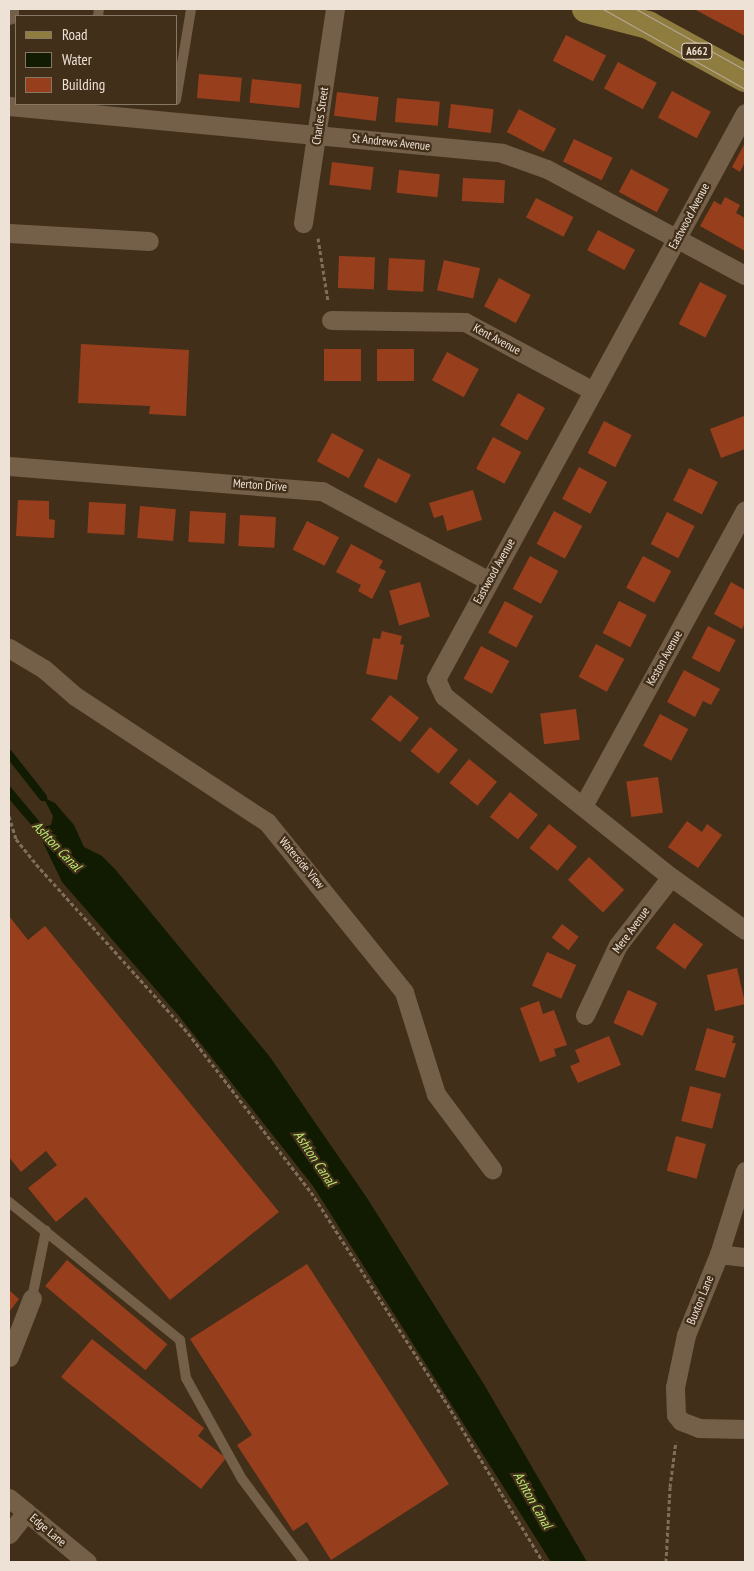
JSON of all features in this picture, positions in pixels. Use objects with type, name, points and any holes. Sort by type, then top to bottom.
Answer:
[{"type":"main road","name":"A662","points":[[586,9],[640,17],[745,78]]},
{"type":"street","points":[[9,9],[9,15]]},
{"type":"street","name":"Charles Street","points":[[303,223],[318,135],[335,9]]},
{"type":"street","name":"St Andrews Avenue","points":[[9,106],[175,112],[318,135],[502,154],[523,158],[745,275]]},
{"type":"street","name":"Eastwood Avenue","points":[[745,112],[436,679],[444,696],[671,877],[745,930]]},
{"type":"street","points":[[9,233],[149,241]]},
{"type":"street","name":"Kent Avenue","points":[[332,320],[465,322],[593,391]]},
{"type":"street","name":"Merton Drive","points":[[9,466],[322,491],[489,581]]},
{"type":"street","name":"Keston Avenue","points":[[583,806],[745,510]]},
{"type":"street","name":"Waterside View","points":[[9,648],[44,670],[75,696],[267,822],[404,992],[436,1094],[492,1169]]},
{"type":"street","name":"Mere Avenue","points":[[586,1015],[618,945],[671,877]]},
{"type":"street","name":"Buxton Lane","points":[[685,1424],[676,1415],[675,1397],[680,1351],[719,1254],[745,1171]]},
{"type":"street","points":[[719,1254],[745,1256]]},
{"type":"street","points":[[9,1357],[32,1298]]},
{"type":"street","points":[[685,1424],[745,1429]]},
{"type":"street","name":"Edge Lane","points":[[9,1498],[87,1562]]},
{"type":"street","points":[[9,1534],[26,1512]]},
{"type":"lane","points":[[178,88],[191,9]]},
{"type":"lane","points":[[9,1202],[180,1340],[186,1378],[242,1479],[304,1562]]},
{"type":"lane","points":[[32,1298],[46,1230]]},
{"type":"path","points":[[303,223],[317,231],[332,320]]},
{"type":"path","points":[[9,816],[16,839],[26,852],[188,1033],[311,1192],[444,1399],[543,1562]]},
{"type":"path","points":[[666,1562],[670,1487],[685,1424]]},
{"type":"water","name":"Ashton Canal","points":[[9,785],[44,827],[51,825],[53,816],[43,797],[55,803],[74,825],[84,847],[102,856],[115,869],[270,1057],[367,1198],[485,1386],[587,1562],[551,1562],[313,1186],[179,1016],[62,882],[39,834],[9,799]]},
{"type":"building","points":[[694,9],[745,9],[745,36],[707,16]]},
{"type":"building","points":[[566,35],[606,55],[593,81],[553,61]]},
{"type":"building","points":[[618,62],[657,83],[643,109],[604,88]]},
{"type":"building","points":[[199,74],[242,78],[240,102],[197,98]]},
{"type":"building","points":[[252,79],[302,84],[299,108],[249,103]]},
{"type":"building","points":[[672,91],[711,112],[697,138],[658,117]]},
{"type":"building","points":[[337,92],[379,97],[376,121],[334,116]]},
{"type":"building","points":[[397,98],[440,102],[438,126],[395,122]]},
{"type":"building","points":[[451,104],[494,109],[491,133],[448,128]]},
{"type":"building","points":[[519,109],[556,129],[544,152],[507,132]]},
{"type":"building","points":[[574,139],[613,158],[602,180],[563,161]]},
{"type":"building","points":[[745,143],[745,162],[740,172],[732,167]]},
{"type":"building","points":[[332,162],[374,167],[371,190],[329,185]]},
{"type":"building","points":[[631,169],[669,189],[657,212],[619,192]]},
{"type":"building","points":[[399,170],[440,174],[437,197],[397,193]]},
{"type":"building","points":[[463,178],[505,180],[504,203],[462,201]]},
{"type":"building","points":[[725,197],[740,205],[736,213],[745,218],[745,251],[700,226],[714,201],[721,205]]},
{"type":"building","points":[[536,198],[573,217],[563,237],[526,218]]},
{"type":"building","points":[[598,230],[635,250],[624,270],[587,250]]},
{"type":"building","points":[[339,256],[375,257],[374,289],[338,288]]},
{"type":"building","points":[[389,258],[425,260],[423,292],[387,290]]},
{"type":"building","points":[[444,260],[480,268],[473,299],[437,290]]},
{"type":"building","points":[[499,278],[531,295],[516,323],[484,306]]},
{"type":"building","points":[[700,282],[727,296],[705,337],[679,324]]},
{"type":"building","points":[[81,344],[189,350],[186,416],[149,414],[150,406],[78,403]]},
{"type":"building","points":[[324,349],[361,349],[361,381],[324,381]]},
{"type":"building","points":[[377,349],[414,349],[414,381],[377,381]]},
{"type":"building","points":[[447,352],[479,369],[464,397],[432,380]]},
{"type":"building","points":[[518,393],[545,408],[527,440],[500,425]]},
{"type":"building","points":[[744,416],[745,449],[721,458],[710,429]]},
{"type":"building","points":[[604,421],[632,435],[615,467],[588,453]]},
{"type":"building","points":[[332,433],[364,450],[349,478],[317,461]]},
{"type":"building","points":[[493,437],[521,452],[504,484],[476,469]]},
{"type":"building","points":[[378,458],[411,475],[396,503],[363,487]]},
{"type":"building","points":[[579,467],[607,482],[590,514],[562,499]]},
{"type":"building","points":[[689,468],[718,482],[702,514],[673,500]]},
{"type":"building","points":[[473,490],[482,520],[447,531],[443,515],[434,518],[429,503]]},
{"type":"building","points":[[18,500],[49,501],[49,519],[55,520],[54,538],[16,536]]},
{"type":"building","points":[[89,502],[126,504],[124,535],[87,533]]},
{"type":"building","points":[[140,506],[176,509],[173,541],[137,538]]},
{"type":"building","points":[[190,511],[226,513],[224,544],[188,542]]},
{"type":"building","points":[[554,511],[582,526],[565,559],[537,544]]},
{"type":"building","points":[[667,512],[695,526],[678,558],[651,544]]},
{"type":"building","points":[[240,515],[276,517],[274,548],[238,546]]},
{"type":"building","points":[[307,521],[339,537],[325,566],[292,550]]},
{"type":"building","points":[[351,544],[383,561],[379,568],[386,571],[372,599],[358,591],[361,585],[336,572]]},
{"type":"building","points":[[530,556],[558,571],[541,604],[513,589]]},
{"type":"building","points":[[643,556],[671,571],[654,603],[626,588]]},
{"type":"building","points":[[420,582],[430,617],[399,625],[389,591]]},
{"type":"building","points":[[731,582],[745,590],[745,623],[742,629],[714,614]]},
{"type":"building","points":[[505,601],[533,616],[516,648],[488,633]]},
{"type":"building","points":[[619,601],[647,615],[630,647],[603,633]]},
{"type":"building","points":[[708,626],[736,640],[719,672],[692,658]]},
{"type":"building","points":[[382,631],[402,636],[400,644],[404,645],[397,680],[366,674],[373,638],[380,639]]},
{"type":"building","points":[[596,644],[624,659],[607,692],[579,677]]},
{"type":"building","points":[[481,646],[509,661],[492,694],[464,679]]},
{"type":"building","points":[[684,670],[720,689],[711,705],[703,701],[695,717],[667,702]]},
{"type":"building","points":[[390,695],[419,718],[400,742],[371,719]]},
{"type":"building","points":[[576,709],[580,740],[544,744],[540,713]]},
{"type":"building","points":[[660,714],[688,729],[671,761],[643,746]]},
{"type":"building","points":[[430,727],[458,750],[438,774],[410,751]]},
{"type":"building","points":[[469,759],[497,782],[477,806],[449,783]]},
{"type":"building","points":[[658,777],[663,813],[631,817],[626,781]]},
{"type":"building","points":[[510,792],[538,815],[518,840],[490,817]]},
{"type":"building","points":[[687,821],[702,832],[707,824],[722,835],[698,868],[668,847]]},
{"type":"building","points":[[549,824],[577,847],[557,871],[529,848]]},
{"type":"building","points":[[589,857],[624,890],[603,912],[568,880]]},
{"type":"building","points":[[9,916],[28,940],[45,926],[279,1212],[170,1300],[86,1197],[56,1222],[28,1188],[57,1165],[46,1151],[21,1172],[9,1157]]},
{"type":"building","points":[[674,923],[703,944],[685,969],[656,948]]},
{"type":"building","points":[[562,924],[579,937],[569,950],[552,938]]},
{"type":"building","points":[[547,952],[576,965],[561,999],[532,986]]},
{"type":"building","points":[[737,968],[745,1004],[715,1011],[707,975]]},
{"type":"building","points":[[628,990],[657,1003],[643,1036],[613,1023]]},
{"type":"building","points":[[539,1001],[543,1014],[554,1010],[567,1045],[554,1049],[556,1056],[540,1062],[520,1008]]},
{"type":"building","points":[[707,1028],[734,1036],[732,1043],[736,1043],[725,1078],[695,1070]]},
{"type":"building","points":[[609,1036],[621,1065],[578,1083],[570,1066],[580,1062],[575,1050]]},
{"type":"building","points":[[690,1086],[721,1094],[712,1129],[681,1121]]},
{"type":"building","points":[[676,1136],[706,1144],[697,1179],[667,1171]]},
{"type":"building","points":[[67,1260],[167,1344],[145,1370],[45,1286]]},
{"type":"building","points":[[307,1264],[449,1484],[331,1560],[307,1522],[293,1531],[237,1445],[252,1435],[190,1339]]},
{"type":"building","points":[[9,1290],[19,1299],[9,1312]]},
{"type":"building","points":[[92,1339],[204,1428],[198,1436],[226,1458],[201,1489],[61,1377]]},
{"type":"waterway","points":[[9,754],[43,797]]},
{"type":"tram line","points":[[603,9],[745,89]]},
{"type":"tram line","points":[[636,9],[745,70]]}]
